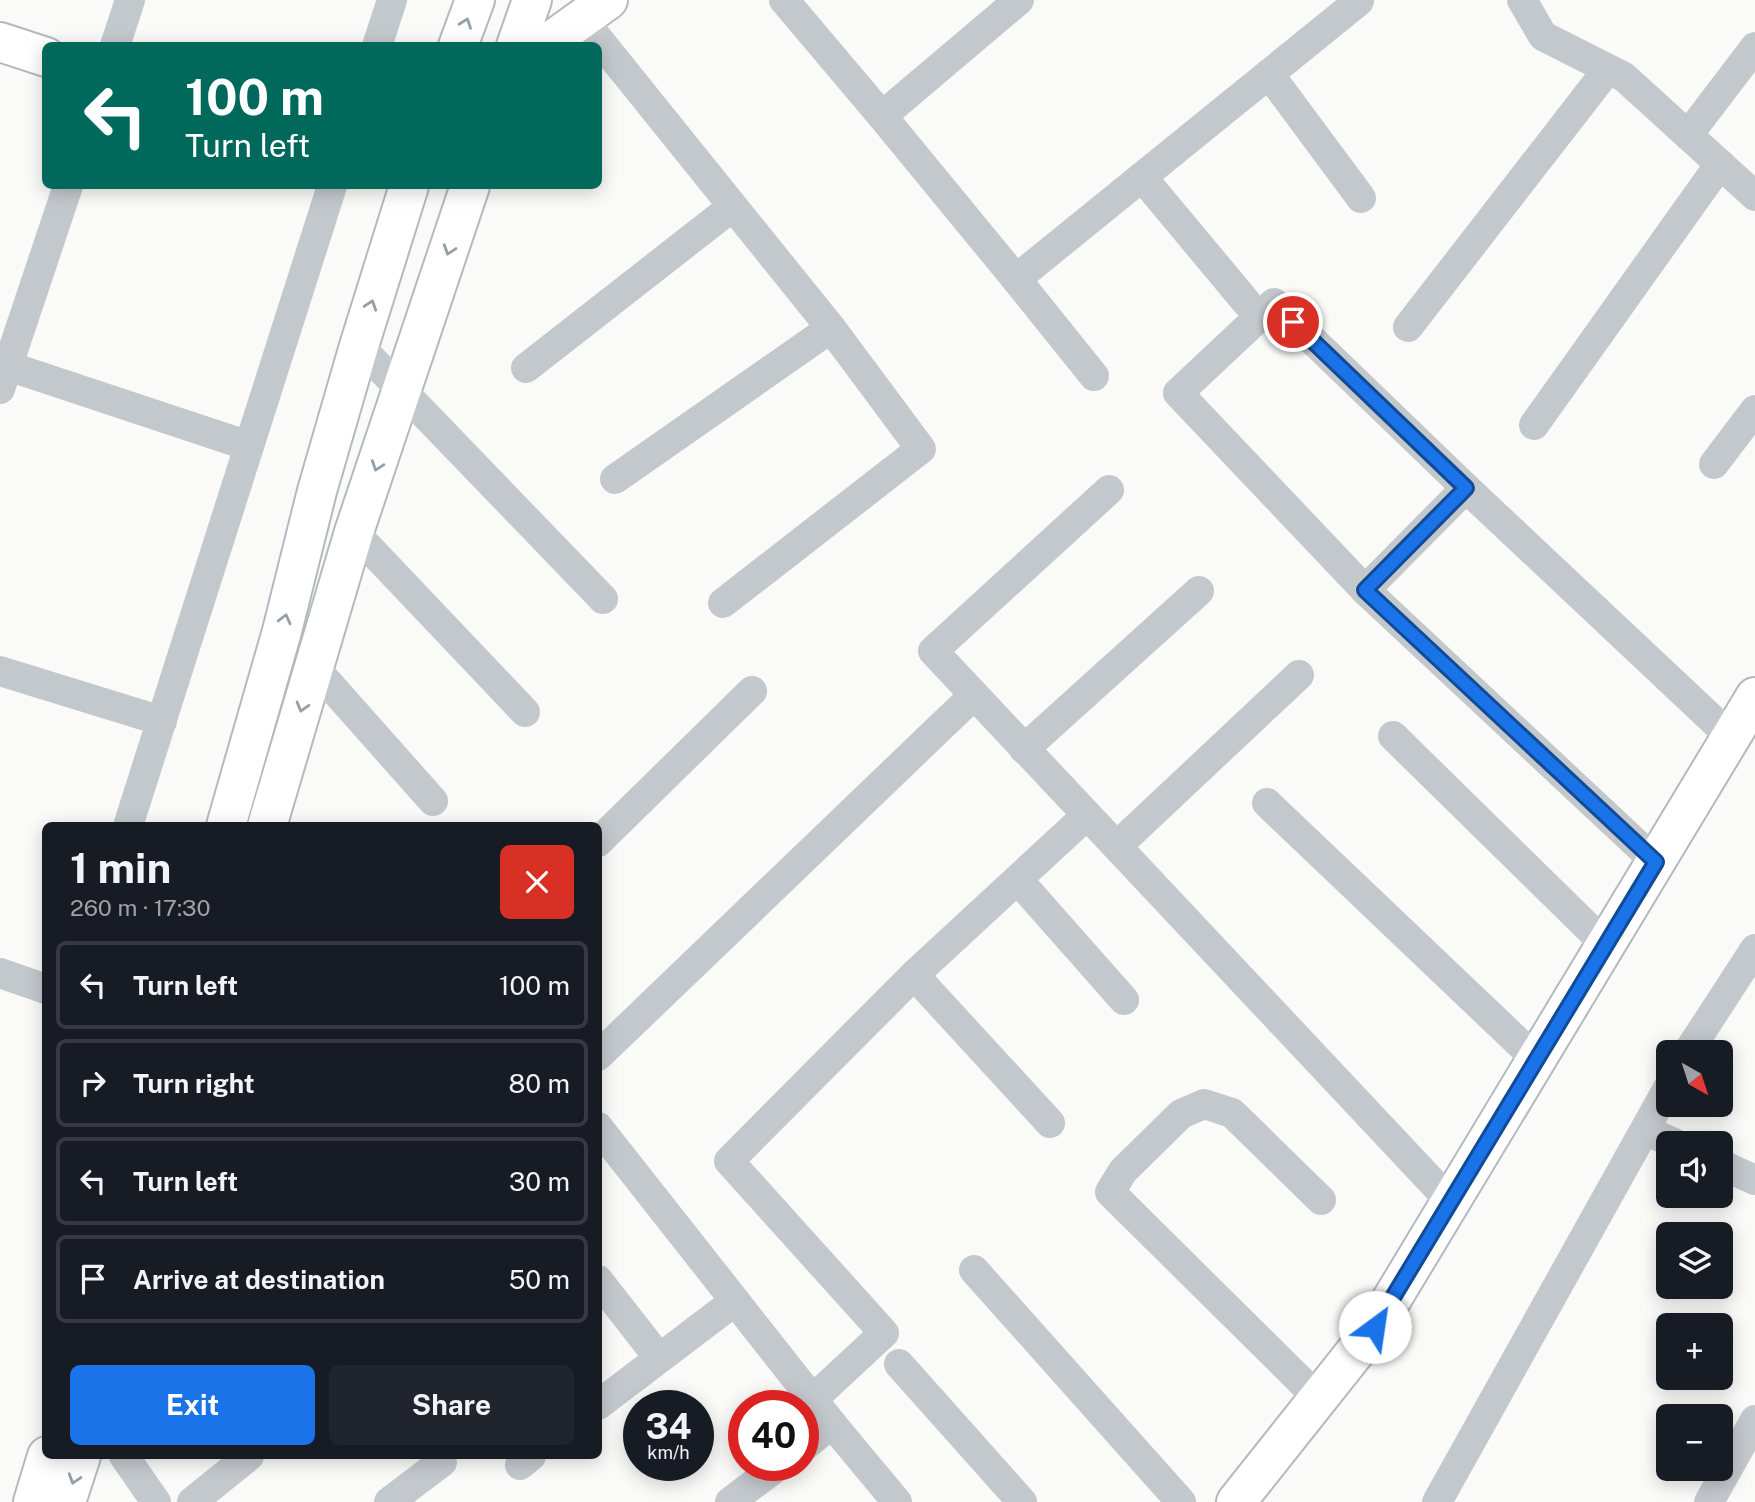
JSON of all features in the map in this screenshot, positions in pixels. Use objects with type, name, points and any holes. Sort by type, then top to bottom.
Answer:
[{"type":"street","points":[[116,42],[130,0]]},
{"type":"street","points":[[378,42],[392,0]]},
{"type":"street","points":[[459,42],[475,0]]},
{"type":"street","points":[[517,42],[532,0]]},
{"type":"street","points":[[784,0],[1094,376]]},
{"type":"street","points":[[1522,0],[1543,36],[1624,77],[1755,196]]},
{"type":"street","points":[[1016,279],[1359,1]]},
{"type":"street","points":[[882,116],[1006,4]]},
{"type":"street","points":[[550,42],[595,10],[732,206],[831,328],[922,449],[723,603]]},
{"type":"street","points":[[0,42],[42,56]]},
{"type":"street","points":[[1688,135],[1755,47]]},
{"type":"street","points":[[1408,327],[1608,69]]},
{"type":"street","points":[[1269,74],[1361,198]]},
{"type":"street","points":[[1534,425],[1720,164]]},
{"type":"street","points":[[1142,177],[1247,303]]},
{"type":"street","points":[[67,189],[4,377],[249,446]]},
{"type":"street","points":[[129,822],[331,189]]},
{"type":"street","points":[[227,822],[282,631],[317,491],[408,189]]},
{"type":"street","points":[[269,822],[354,532],[469,189]]},
{"type":"street","points":[[526,368],[732,206]]},
{"type":"street","points":[[1656,862],[1365,590],[1178,393],[1273,303],[1731,737]]},
{"type":"street","points":[[615,479],[831,328]]},
{"type":"street","points":[[359,346],[603,599]]},
{"type":"street","points":[[1714,464],[1755,410]]},
{"type":"street","points":[[1365,590],[1466,488]]},
{"type":"street","points":[[1109,490],[933,651],[1451,1202]]},
{"type":"street","points":[[354,532],[525,712]]},
{"type":"street","points":[[1024,749],[1199,590]]},
{"type":"street","points":[[314,667],[433,801]]},
{"type":"street","points":[[0,671],[162,721]]},
{"type":"street","points":[[1117,846],[1299,675]]},
{"type":"street","points":[[602,838],[752,691]]},
{"type":"street","points":[[602,1052],[974,695]]},
{"type":"street","points":[[1236,1502],[1375,1327],[1755,697]]},
{"type":"street","points":[[1393,736],[1606,945]]},
{"type":"street","points":[[1268,803],[1536,1060]]},
{"type":"street","points":[[819,1393],[884,1333],[729,1161],[914,975],[1087,815]]},
{"type":"street","points":[[1018,880],[1124,1000]]},
{"type":"street","points":[[1696,1040],[1755,949]]},
{"type":"street","points":[[0,973],[42,988]]},
{"type":"street","points":[[914,975],[1050,1123]]},
{"type":"street","points":[[1319,1399],[1110,1192],[1123,1171],[1181,1114],[1204,1104],[1232,1113],[1321,1200]]},
{"type":"street","points":[[1437,1502],[1656,1110]]},
{"type":"street","points":[[1645,1130],[1656,1135]]},
{"type":"street","points":[[602,1132],[806,1390]]},
{"type":"street","points":[[1733,1170],[1755,1180]]},
{"type":"street","points":[[974,1270],[1181,1502]]},
{"type":"street","points":[[602,1285],[659,1358]]},
{"type":"street","points":[[602,1402],[735,1301]]},
{"type":"street","points":[[899,1364],[1022,1502]]},
{"type":"street","points":[[819,1407],[897,1502]]},
{"type":"street","points":[[1709,1502],[1755,1420]]},
{"type":"street","points":[[819,1434],[832,1424]]},
{"type":"street","points":[[33,1502],[46,1459]]},
{"type":"street","points":[[66,1502],[80,1459]]},
{"type":"street","points":[[126,1459],[156,1502]]},
{"type":"street","points":[[192,1502],[245,1459]]},
{"type":"street","points":[[390,1502],[442,1462]]},
{"type":"street","points":[[730,1502],[758,1481]]},
{"type":"route","points":[[1293,322],[1466,488],[1365,590],[1656,862],[1375,1327]]}]
